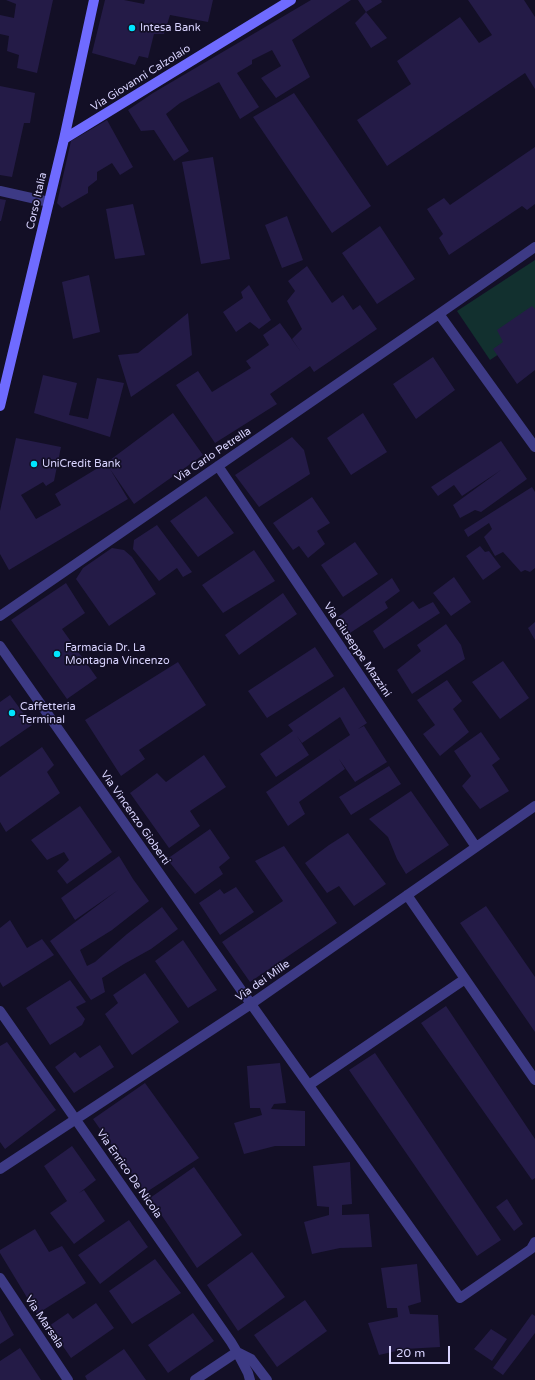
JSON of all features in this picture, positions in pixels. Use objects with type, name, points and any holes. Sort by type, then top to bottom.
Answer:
[{"type":"main road","name":"Corso Italia","points":[[0,406],[64,140],[94,0]]},
{"type":"main road","name":"Via Giovanni Calzolaio","points":[[64,140],[291,0]]},
{"type":"street","points":[[0,191],[49,202]]},
{"type":"street","name":"Via Carlo Petrella","points":[[0,616],[535,247]]},
{"type":"street","points":[[439,314],[535,447]]},
{"type":"street","name":"Via Giuseppe Mazzini","points":[[218,466],[476,847]]},
{"type":"street","name":"Via Vincenzo Gioberti","points":[[0,646],[251,1004],[460,1298],[531,1249],[535,1242]]},
{"type":"street","name":"Via dei Mille","points":[[0,1169],[251,1004],[535,806]]},
{"type":"street","points":[[407,895],[535,1080]]},
{"type":"street","points":[[309,1085],[465,979]]},
{"type":"street","name":"Via Enrico De Nicola","points":[[0,1011],[237,1352],[250,1380]]},
{"type":"street","name":"Via Marsala","points":[[0,1278],[68,1380]]},
{"type":"street","points":[[195,1380],[237,1352]]},
{"type":"street","name":"Via Enrico De Nicola","points":[[237,1352],[252,1359],[267,1380]]},
{"type":"green space","points":[[535,260],[535,330],[490,360],[457,311]]},
{"type":"building","points":[[6,0],[53,0],[37,73],[17,68],[19,55],[7,51],[9,36],[0,34],[0,15],[14,18],[16,4]]},
{"type":"building","name":"Intesa Bank","points":[[105,0],[124,0],[144,4],[145,0],[213,0],[208,22],[170,15],[164,34],[154,34],[148,58],[139,56],[135,65],[92,53]]},
{"type":"building","points":[[311,0],[351,0],[292,40],[310,77],[276,98],[261,78],[281,66],[272,50],[252,60],[252,64],[237,73],[259,107],[240,119],[219,82],[180,103],[166,114],[189,151],[174,161],[154,130],[141,131],[128,110],[153,93]]},
{"type":"building","points":[[358,0],[381,0],[382,2],[366,12]]},
{"type":"building","points":[[468,0],[524,0],[535,17],[535,89],[525,73],[387,166],[357,120],[411,84],[397,61],[460,17],[479,43],[492,35]]},
{"type":"building","points":[[366,12],[387,38],[371,48],[355,23]]},
{"type":"building","points":[[0,86],[35,93],[30,123],[24,123],[12,177],[0,175]]},
{"type":"building","points":[[294,93],[371,206],[332,233],[253,117]]},
{"type":"building","points":[[107,120],[133,167],[120,175],[112,163],[97,172],[97,180],[88,187],[88,193],[62,208],[57,203],[71,141]]},
{"type":"building","points":[[535,147],[535,204],[527,210],[522,206],[449,255],[439,238],[443,234],[427,209],[444,198],[450,205]]},
{"type":"building","points":[[213,157],[230,259],[201,264],[182,162]]},
{"type":"building","points":[[0,199],[6,200],[1,221],[0,221]]},
{"type":"building","points":[[133,204],[145,255],[115,259],[106,209]]},
{"type":"building","points":[[287,216],[303,260],[282,268],[265,225]]},
{"type":"building","points":[[380,226],[415,279],[377,304],[342,253]]},
{"type":"building","points":[[307,266],[332,303],[343,295],[353,310],[360,305],[377,329],[314,372],[310,366],[270,394],[277,404],[215,443],[176,385],[198,371],[212,392],[251,368],[246,361],[269,345],[263,335],[280,323],[301,352],[292,339],[302,329],[287,301],[295,291],[288,281]]},
{"type":"building","points":[[89,275],[100,332],[73,339],[62,282]]},
{"type":"building","points":[[249,285],[271,320],[259,329],[250,322],[236,332],[223,312],[243,298],[241,292]]},
{"type":"building","points":[[532,306],[535,309],[535,370],[517,384],[493,349],[503,342],[497,330]]},
{"type":"building","points":[[188,313],[192,355],[131,397],[118,355],[138,353]]},
{"type":"building","points":[[433,357],[455,390],[416,419],[393,384]]},
{"type":"building","points":[[43,375],[77,383],[69,415],[88,419],[97,378],[124,383],[110,437],[34,413]]},
{"type":"building","points":[[173,413],[203,455],[134,504],[110,469],[128,499],[9,570],[0,554],[0,511],[16,438],[61,447],[54,481],[46,486],[43,482],[21,495],[36,519],[61,505],[55,494],[106,463]]},
{"type":"building","points":[[363,413],[387,452],[351,475],[327,438]]},
{"type":"building","points":[[292,437],[304,450],[310,474],[259,507],[235,475]]},
{"type":"building","points":[[501,441],[527,479],[481,512],[475,510],[460,518],[453,505],[501,470],[462,496],[454,485],[438,496],[431,487]]},
{"type":"building","points":[[532,487],[535,492],[535,568],[530,572],[525,570],[521,572],[503,552],[495,556],[484,537],[492,529],[489,523],[468,537],[464,530]]},
{"type":"building","points":[[206,496],[234,533],[198,557],[170,521]]},
{"type":"building","points":[[312,497],[330,523],[317,531],[325,544],[308,558],[299,546],[293,550],[273,523]]},
{"type":"building","points":[[157,525],[192,572],[183,577],[177,568],[159,581],[133,549],[134,540]]},
{"type":"building","points":[[355,542],[378,574],[343,597],[321,565]]},
{"type":"building","points":[[480,546],[485,552],[489,551],[501,567],[483,580],[466,556]]},
{"type":"building","points":[[112,548],[124,550],[132,557],[156,594],[109,626],[76,579],[83,568]]},
{"type":"building","points":[[254,550],[275,581],[223,613],[202,585]]},
{"type":"building","points":[[454,577],[471,602],[451,616],[433,593]]},
{"type":"building","points":[[392,578],[400,591],[385,602],[388,608],[350,633],[338,617]]},
{"type":"building","name":"Farmacia Dr. La Montagna Vincenzo","points":[[66,583],[85,613],[62,629],[97,678],[67,699],[11,620]]},
{"type":"building","points":[[283,593],[297,614],[239,655],[225,635]]},
{"type":"building","points":[[413,601],[419,609],[433,602],[440,613],[384,649],[373,631]]},
{"type":"building","points":[[535,622],[535,640],[528,628]]},
{"type":"building","points":[[446,624],[461,645],[465,659],[412,694],[397,670],[421,651],[417,645]]},
{"type":"building","points":[[315,647],[334,676],[267,718],[248,691]]},
{"type":"building","points":[[503,661],[529,698],[500,719],[472,682]]},
{"type":"building","points":[[178,662],[206,705],[139,750],[145,759],[121,776],[85,720]]},
{"type":"building","points":[[447,680],[462,701],[453,709],[469,732],[440,756],[423,734],[435,725],[417,700]]},
{"type":"building","points":[[344,687],[367,723],[358,729],[364,726],[387,762],[355,782],[339,759],[345,769],[299,802],[305,814],[288,826],[266,792],[350,735],[340,717],[302,743],[297,736],[309,755],[276,777],[260,754],[293,731],[288,725]]},
{"type":"building","name":"Caffetteria Terminal","points":[[10,695],[32,725],[0,747],[0,702]]},
{"type":"building","points":[[481,732],[500,759],[492,765],[509,791],[480,809],[462,786],[471,776],[454,751]]},
{"type":"building","points":[[42,747],[54,765],[47,772],[60,793],[6,832],[0,822],[0,777]]},
{"type":"building","points":[[204,755],[226,787],[190,811],[200,826],[169,848],[130,793],[157,773],[166,782]]},
{"type":"building","points":[[389,766],[401,784],[351,815],[339,797]]},
{"type":"building","points":[[411,791],[449,845],[406,874],[397,859],[388,837],[369,819]]},
{"type":"building","points":[[80,806],[112,852],[67,884],[57,871],[69,860],[64,852],[47,860],[31,840]]},
{"type":"building","points":[[210,829],[230,858],[219,867],[223,874],[195,894],[167,859]]},
{"type":"building","points":[[348,833],[386,884],[354,906],[339,886],[327,893],[305,863]]},
{"type":"building","points":[[284,846],[337,923],[250,982],[222,942],[283,901],[255,861]]},
{"type":"building","points":[[119,856],[149,901],[112,930],[80,950],[87,966],[95,962],[127,934],[162,907],[178,929],[151,949],[102,978],[105,992],[91,1000],[50,941],[118,890],[75,920],[61,898]]},
{"type":"building","points":[[236,887],[254,912],[220,935],[199,903],[220,889],[224,894]]},
{"type":"building","points":[[486,906],[535,977],[535,1032],[460,923]]},
{"type":"building","points":[[10,920],[27,948],[42,939],[54,955],[3,987],[0,982],[0,928]]},
{"type":"building","points":[[183,940],[217,990],[188,1008],[155,961]]},
{"type":"building","points":[[145,973],[179,1022],[132,1055],[105,1014],[118,1003],[113,995]]},
{"type":"building","points":[[70,980],[86,1002],[76,1007],[85,1019],[82,1025],[50,1045],[26,1008]]},
{"type":"building","points":[[446,1006],[535,1139],[535,1178],[532,1180],[421,1023]]},
{"type":"building","points":[[7,1042],[56,1110],[5,1149],[0,1142],[0,1046]]},
{"type":"building","points":[[100,1045],[114,1067],[74,1093],[55,1067],[75,1052],[80,1058]]},
{"type":"building","points":[[375,1053],[501,1240],[477,1256],[349,1070]]},
{"type":"building","points":[[280,1063],[286,1103],[274,1104],[271,1109],[305,1111],[305,1146],[275,1146],[244,1154],[234,1123],[262,1115],[260,1108],[250,1108],[247,1066]]},
{"type":"building","points":[[145,1083],[199,1158],[145,1193],[93,1119]]},
{"type":"building","points":[[72,1146],[96,1180],[79,1193],[84,1190],[105,1221],[74,1244],[50,1213],[67,1201],[44,1166]]},
{"type":"building","points":[[350,1162],[352,1204],[342,1205],[342,1215],[369,1214],[372,1247],[340,1248],[312,1254],[304,1222],[329,1215],[329,1207],[317,1206],[313,1166]]},
{"type":"building","points":[[194,1167],[242,1235],[197,1268],[150,1198]]},
{"type":"building","points":[[507,1199],[523,1224],[514,1231],[496,1207]]},
{"type":"building","points":[[129,1220],[148,1247],[100,1284],[78,1255]]},
{"type":"building","points":[[35,1229],[49,1252],[62,1246],[86,1283],[37,1314],[0,1253],[0,1250]]},
{"type":"building","points":[[252,1252],[285,1297],[238,1331],[207,1285]]},
{"type":"building","points":[[155,1259],[181,1293],[132,1324],[109,1291]]},
{"type":"building","points":[[417,1264],[421,1302],[408,1306],[410,1314],[438,1315],[440,1347],[405,1349],[379,1355],[368,1323],[398,1317],[397,1308],[387,1308],[381,1268]]},
{"type":"building","points":[[305,1300],[327,1331],[277,1367],[254,1335]]},
{"type":"building","points":[[96,1303],[114,1328],[71,1358],[49,1326],[68,1313],[73,1319]]},
{"type":"building","points":[[0,1310],[14,1335],[0,1344]]},
{"type":"building","points":[[193,1313],[214,1341],[168,1373],[148,1345]]},
{"type":"building","points":[[532,1314],[535,1316],[535,1333],[503,1375],[493,1368]]},
{"type":"building","points":[[491,1329],[507,1339],[492,1361],[474,1349]]},
{"type":"building","points":[[20,1348],[41,1380],[0,1380],[0,1361]]},
{"type":"building","points":[[124,1349],[146,1380],[87,1380],[85,1376]]},
{"type":"place","name":"Intesa Bank","points":[[132,28]]},
{"type":"place","name":"UniCredit Bank","points":[[34,464]]},
{"type":"place","name":"Farmacia Dr. La Montagna Vincenzo","points":[[57,654]]},
{"type":"place","name":"Caffetteria Terminal","points":[[12,713]]}]
